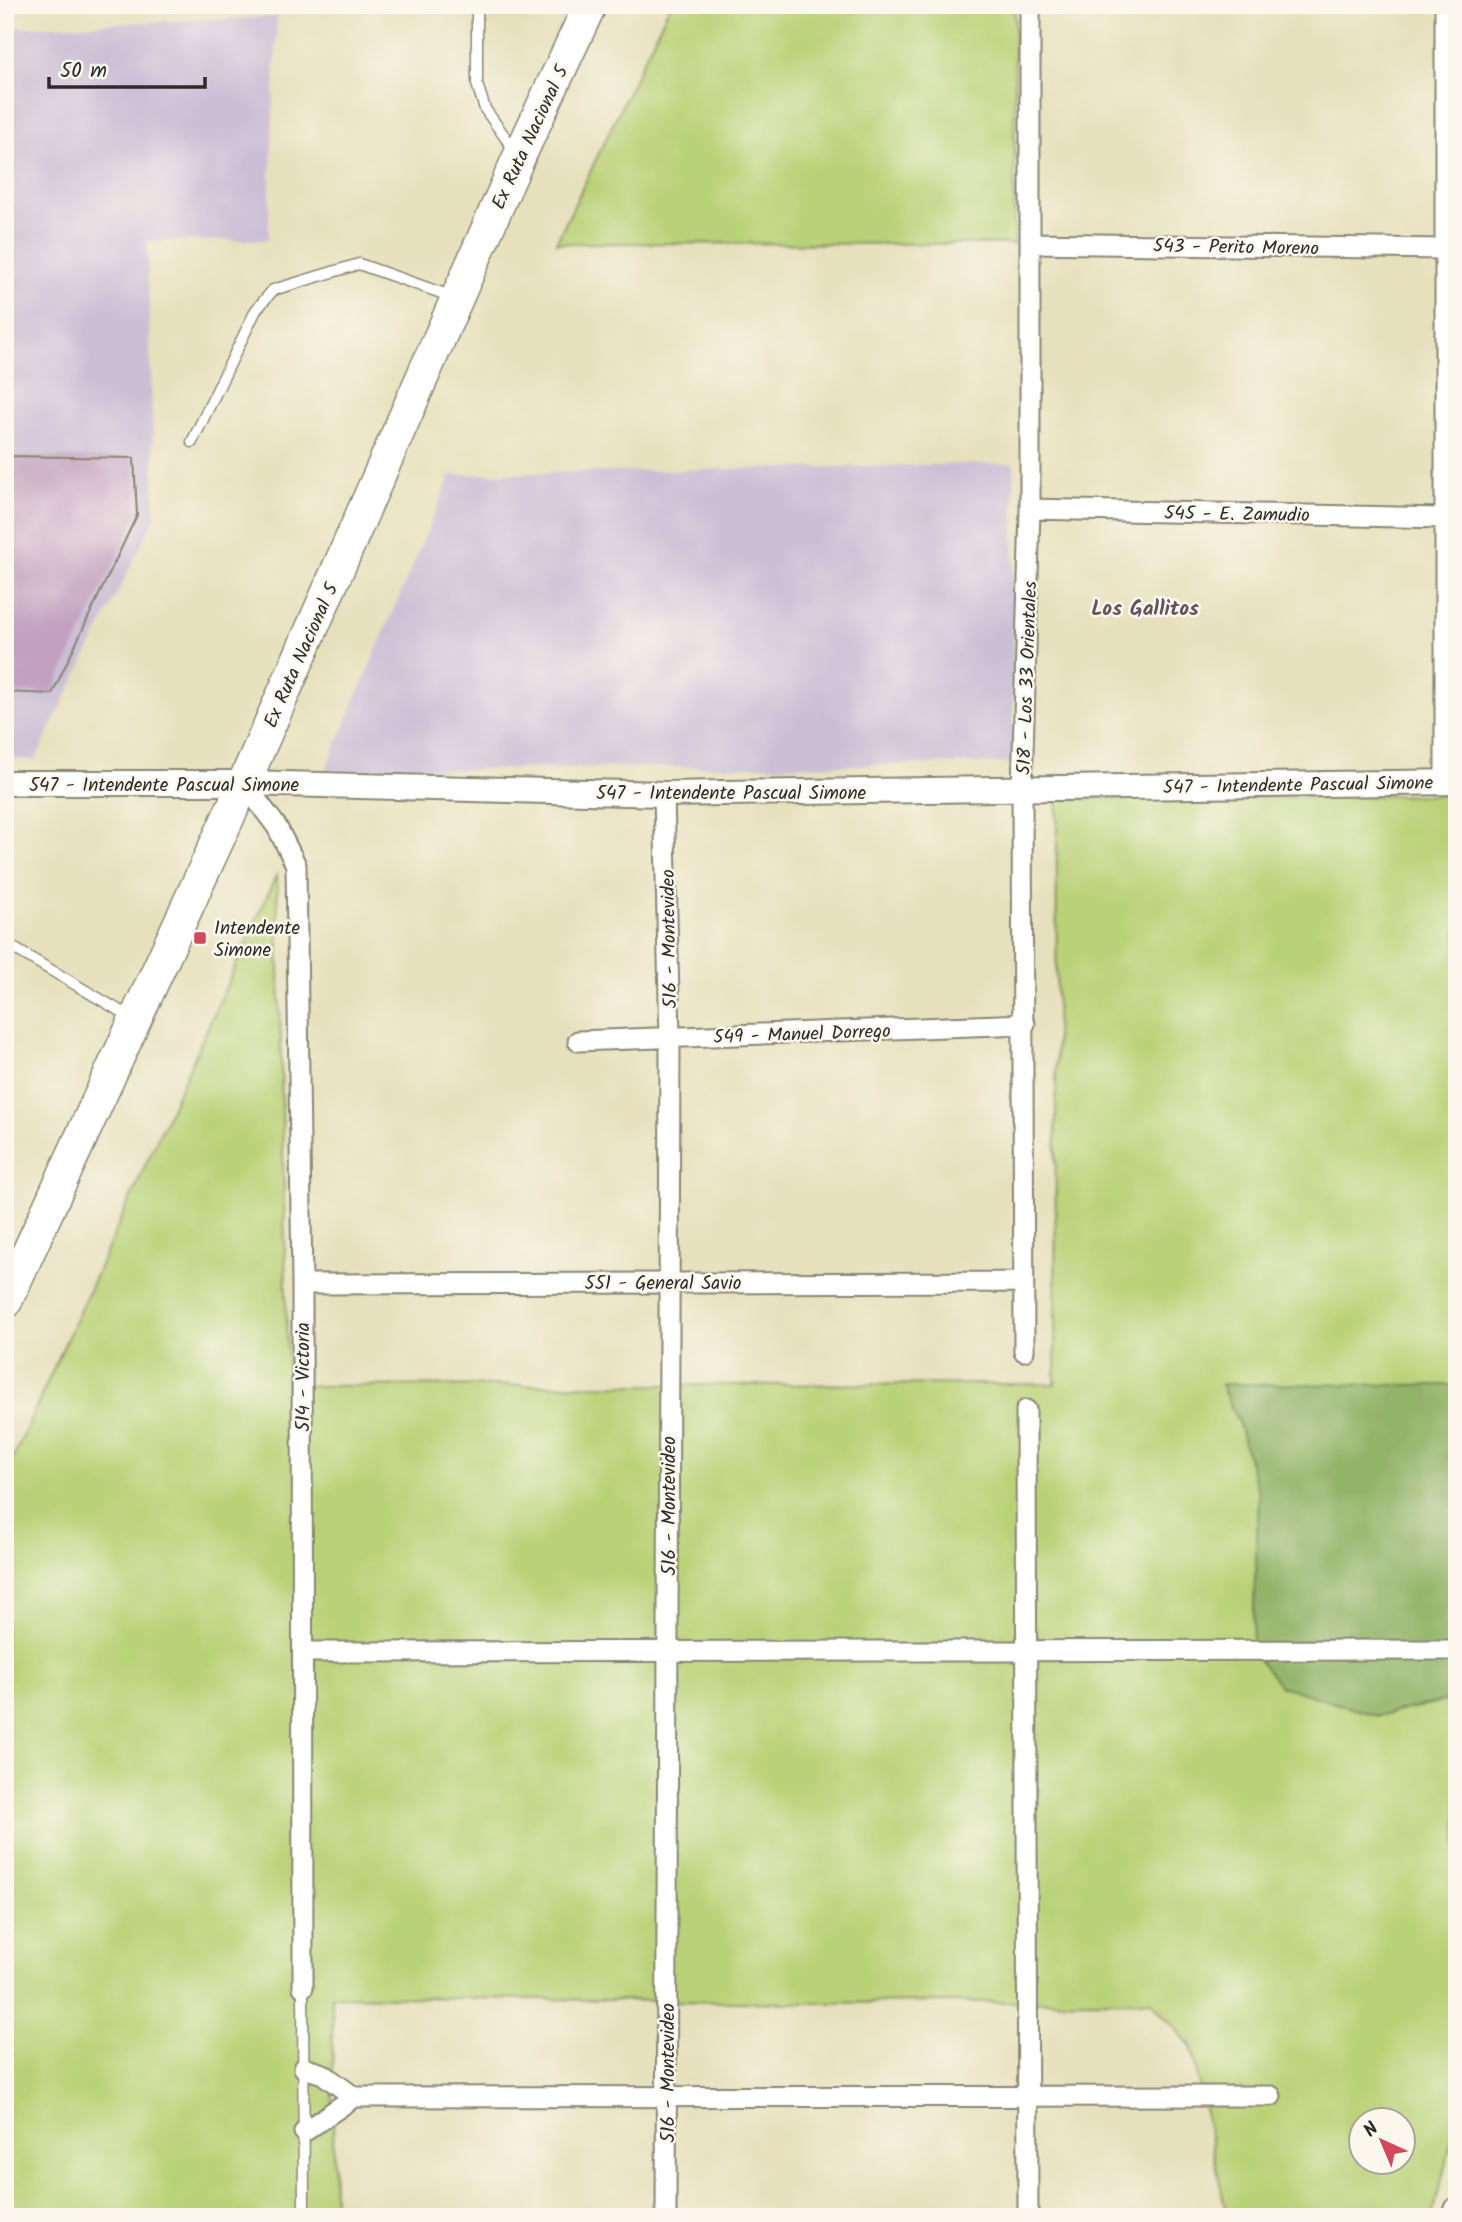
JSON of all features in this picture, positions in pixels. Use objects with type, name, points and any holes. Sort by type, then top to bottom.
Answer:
[{"type":"main road","name":"Ex Ruta Nacional 5","points":[[5,1303],[244,783],[519,157],[590,5]]},
{"type":"street","name":"518 - Los 33 Orientales","points":[[1024,1351],[1023,789],[1030,509],[1030,5]]},
{"type":"street","points":[[1445,5],[1444,518],[1451,782]]},
{"type":"street","name":"543 - Perito Moreno","points":[[1030,243],[1443,249]]},
{"type":"street","name":"545 - E. Zamudio","points":[[1030,509],[1444,518]]},
{"type":"street","name":"547 - Intendente Pascual Simone","points":[[5,783],[244,783],[664,794],[1451,782]]},
{"type":"street","name":"514 - Victoria","points":[[244,783],[277,827],[296,865],[302,1284],[303,1987]]},
{"type":"street","name":"516 - Montevideo","points":[[664,794],[670,1038],[667,2217]]},
{"type":"street","name":"549 - Manuel Dorrego","points":[[578,1041],[1025,1024]]},
{"type":"street","name":"551 - General Savio","points":[[302,1284],[1023,1282]]},
{"type":"street","points":[[1026,1410],[1028,2217]]},
{"type":"street","points":[[303,1652],[1457,1650]]},
{"type":"street","points":[[303,2068],[323,2074],[354,2097]]},
{"type":"street","points":[[304,2132],[354,2097],[1271,2096]]},
{"type":"street","points":[[1455,2217],[1457,2210]]},
{"type":"lane","points":[[477,5],[477,84],[485,109],[519,157]]},
{"type":"lane","points":[[192,442],[256,310],[273,290],[359,264],[457,298]]},
{"type":"lane","points":[[5,943],[135,1020]]},
{"type":"lane","points":[[303,1987],[304,2217]]},
{"type":"shaded area","points":[[277,17],[268,240],[147,241],[155,517],[35,760],[5,758],[5,28]]},
{"type":"shaded area","points":[[1014,463],[1013,763],[325,771],[451,475]]},
{"type":"green space","points":[[670,5],[1015,5],[1014,244],[556,243]]},
{"type":"green space","points":[[1457,749],[1457,1385],[1221,1385],[1238,1421],[1259,1495],[1252,1651],[1377,1716],[1457,1698],[1457,2120],[1432,2217],[1227,2217],[1191,2046],[1151,2001],[797,2003],[332,1996],[334,2217],[5,2217],[5,1476],[277,874],[288,1386],[1055,1384],[1057,799],[1455,795]]},
{"type":"green space","points":[[1221,1384],[1457,1385],[1457,1698],[1377,1716],[1280,1686],[1252,1651],[1259,1495],[1238,1421]]},
{"type":"building","points":[[5,456],[134,458],[137,515],[52,694],[5,692]]},
{"type":"place","name":"Intendente Simone","points":[[200,938]]},
{"type":"district","name":"Los Gallitos","points":[[1145,608]]}]
